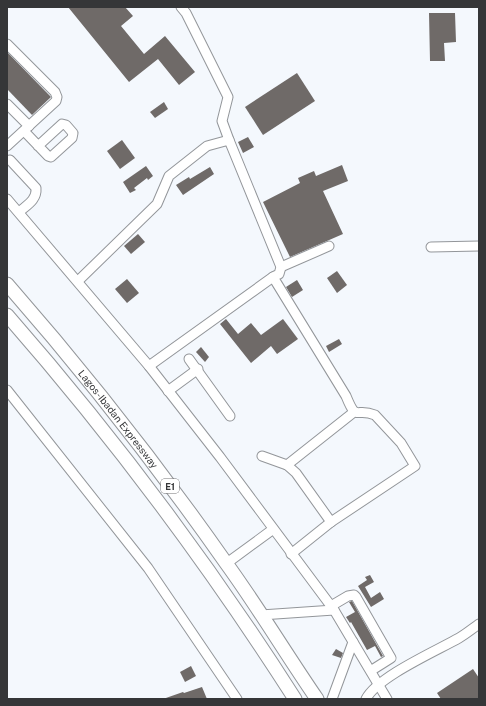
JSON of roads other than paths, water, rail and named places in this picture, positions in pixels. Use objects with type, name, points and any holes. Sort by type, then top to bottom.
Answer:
[{"type":"highway","name":"Lagos-Ibadan Expressway","points":[[7,284],[98,392],[227,563],[317,699]]},
{"type":"highway","name":"Lagos-Ibadan Expressway","points":[[7,315],[75,395],[165,510],[225,591],[294,697]]},
{"type":"highway","points":[[294,697],[308,686]]},
{"type":"street","points":[[149,366],[279,274],[281,267],[222,121],[228,97],[186,13],[181,7]]},
{"type":"street","points":[[7,44],[55,92],[57,97],[56,102],[7,146]]},
{"type":"street","points":[[7,104],[27,128],[38,146]]},
{"type":"street","points":[[78,281],[156,204],[169,176],[207,146],[229,140]]},
{"type":"street","points":[[10,160],[36,188],[34,200],[19,212]]},
{"type":"street","points":[[7,199],[149,366],[272,530],[292,554],[332,608],[372,670],[387,699]]},
{"type":"street","points":[[281,267],[329,246]]},
{"type":"street","points":[[431,247],[479,246]]},
{"type":"street","points":[[273,277],[346,396],[354,412]]},
{"type":"street","points":[[189,359],[198,369],[230,416]]},
{"type":"street","points":[[168,391],[198,369]]},
{"type":"street","points":[[7,390],[148,568],[237,699]]},
{"type":"street","points":[[287,465],[354,412],[375,415],[401,443],[415,466],[331,522],[292,554]]},
{"type":"street","points":[[262,456],[287,465],[296,473],[331,522]]},
{"type":"street","points":[[227,563],[272,530]]},
{"type":"street","points":[[261,615],[332,608],[348,596],[354,595],[391,658],[372,670]]},
{"type":"street","points":[[366,699],[380,684],[404,668],[460,638],[479,624]]},
{"type":"street","points":[[332,699],[353,642]]}]
